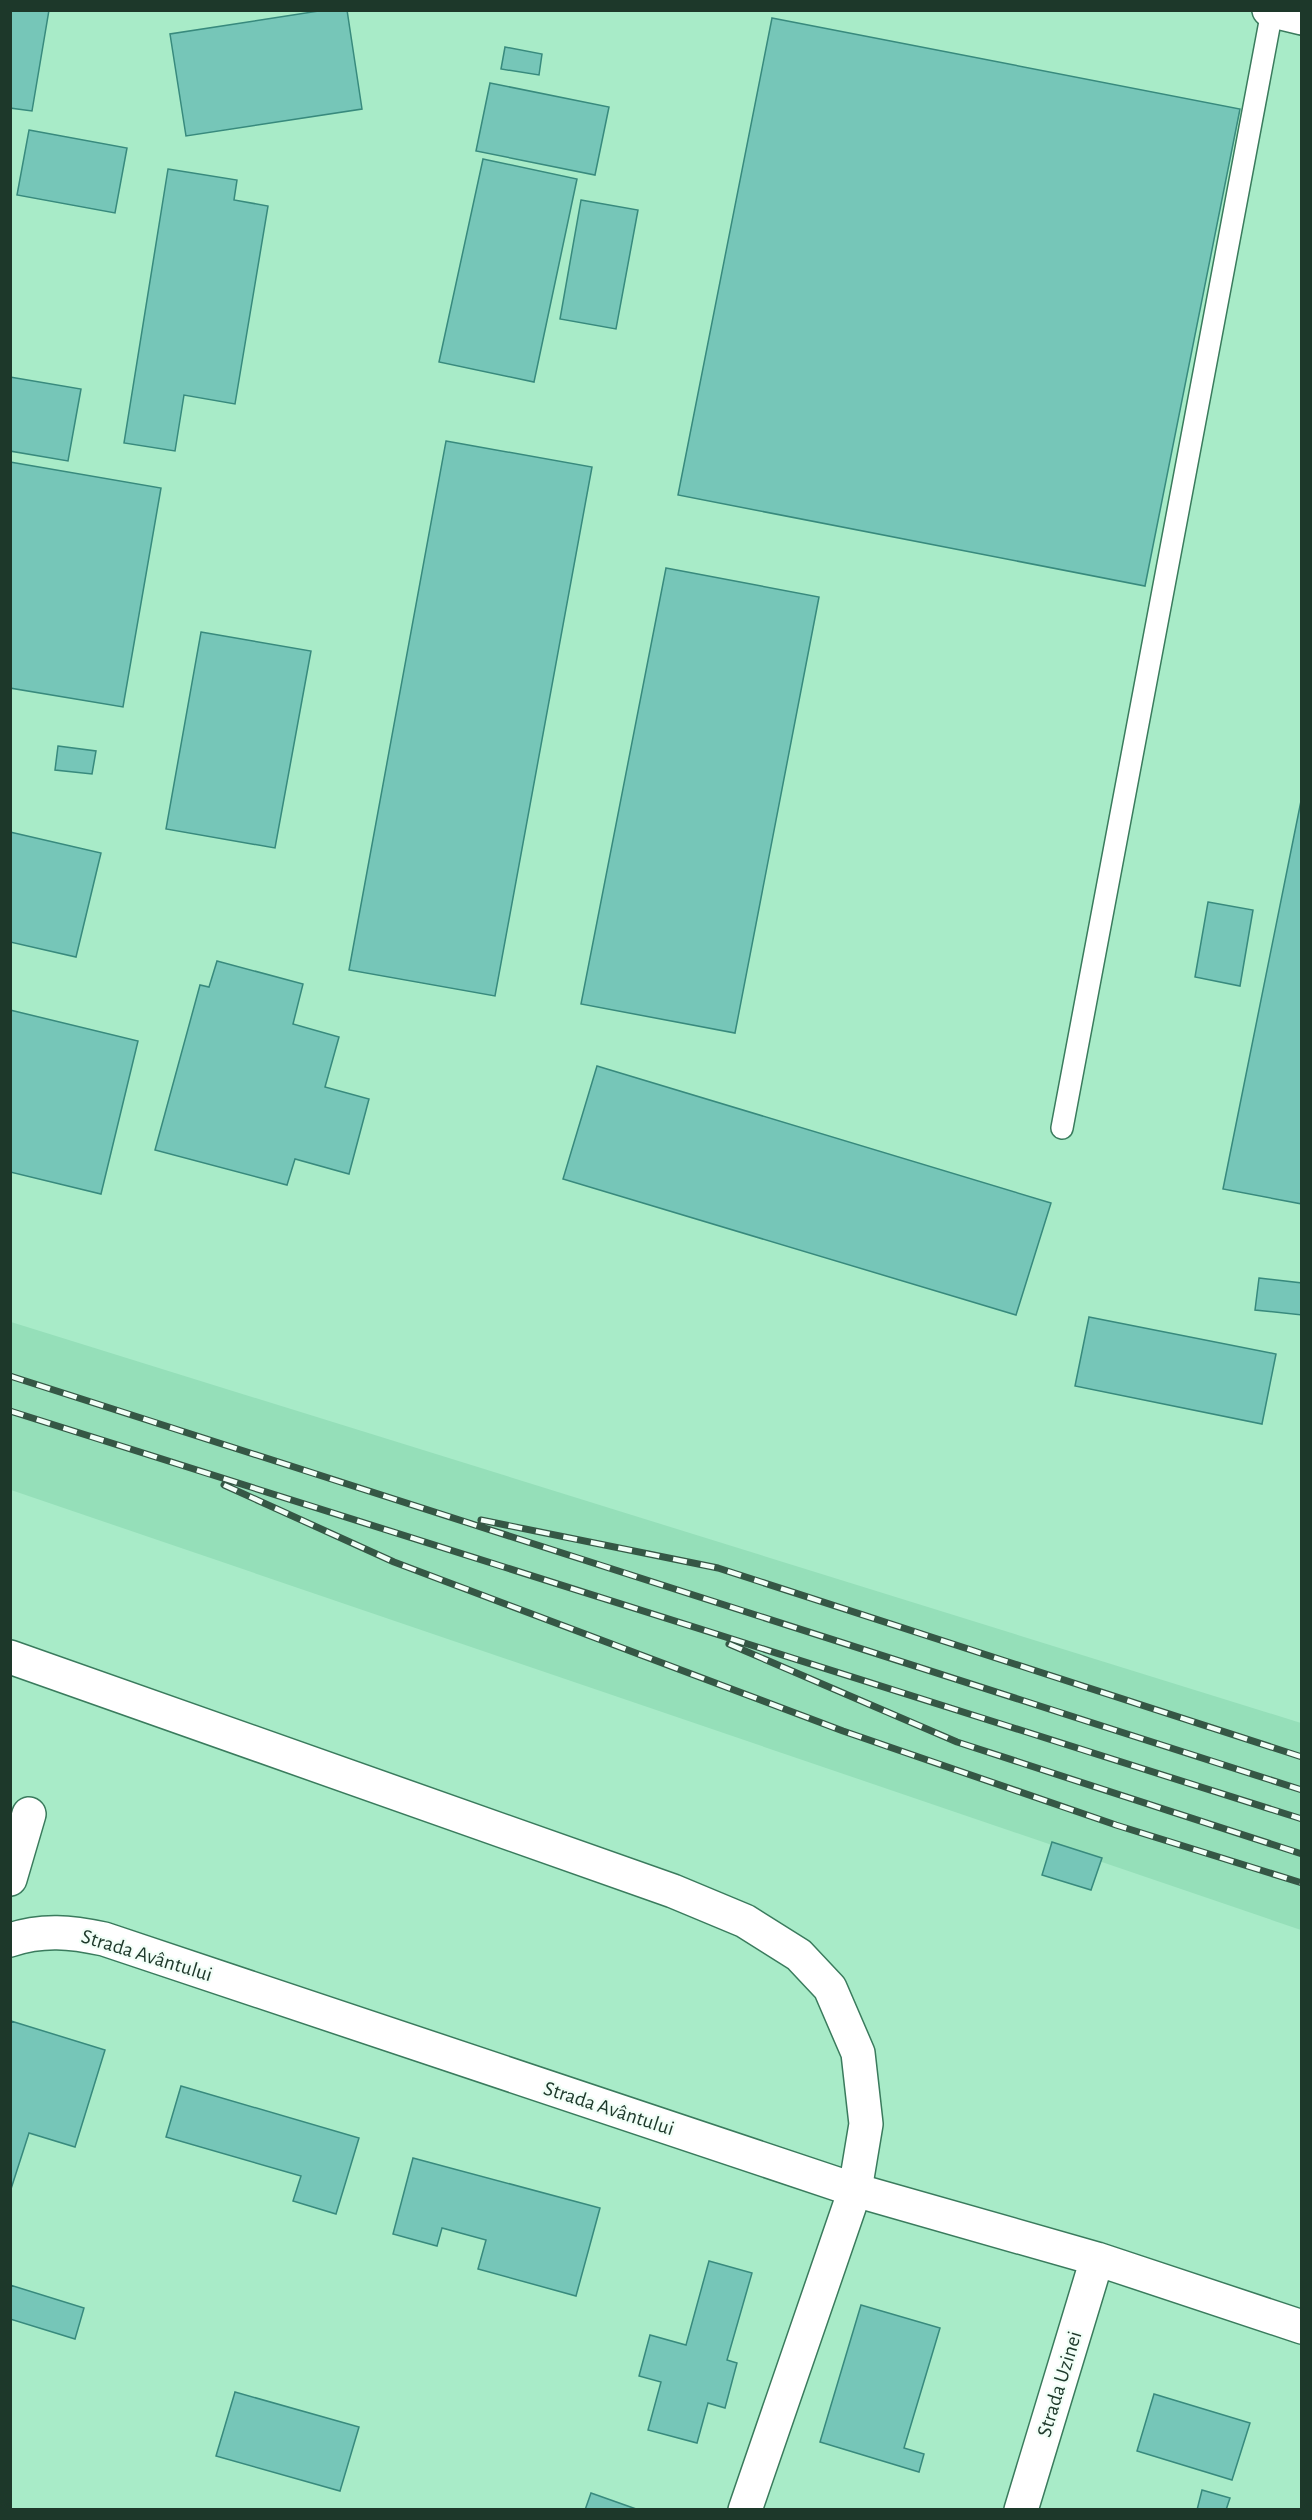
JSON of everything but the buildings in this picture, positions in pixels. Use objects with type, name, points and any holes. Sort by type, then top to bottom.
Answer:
[{"type":"street","points":[[1270,11],[1302,18]]},
{"type":"street","points":[[10,1657],[673,1891],[746,1921],[800,1955],[830,1988],[858,2053],[866,2124],[855,2190],[745,2510]]},
{"type":"street","points":[[10,1879],[29,1814]]},
{"type":"street","name":"Strada Avântului","points":[[25,1937],[68,1932],[104,1939],[855,2190]]},
{"type":"street","points":[[855,2190],[1096,2259],[1302,2327]]},
{"type":"street","name":"Strada Uzinei","points":[[1021,2510],[1096,2259]]},
{"type":"lane","points":[[1062,1128],[1270,11]]},
{"type":"shaded area","points":[[11,1322],[1301,1723],[1301,1930],[11,1490]]},
{"type":"railway","points":[[10,1376],[1302,1790]]},
{"type":"railway","points":[[10,1411],[1302,1819]]},
{"type":"railway","points":[[224,1485],[394,1562],[843,1731],[1116,1825],[1302,1883]]},
{"type":"railway","points":[[481,1520],[718,1568],[1302,1757]]},
{"type":"railway","points":[[729,1644],[957,1742],[1302,1854]]}]
